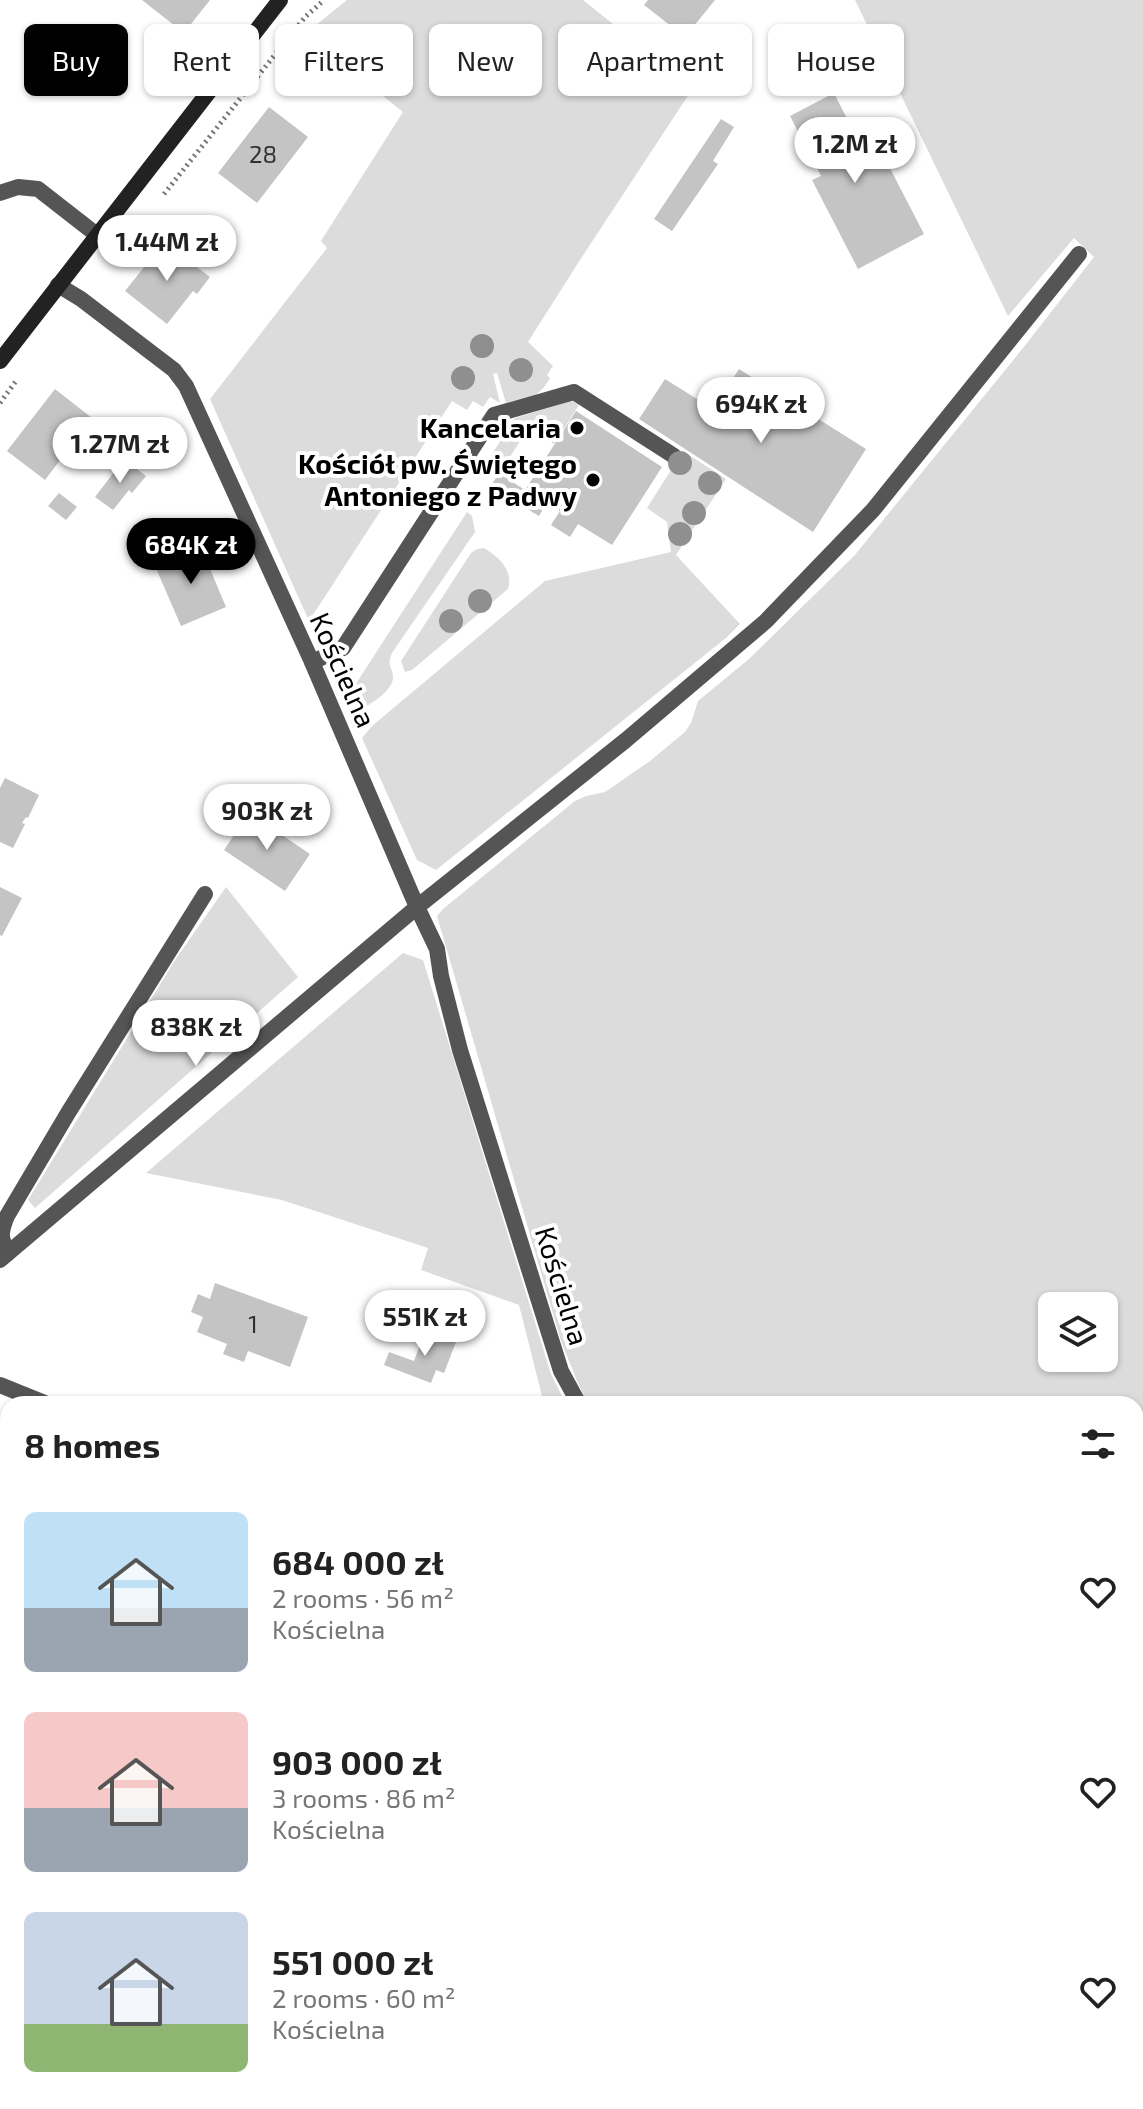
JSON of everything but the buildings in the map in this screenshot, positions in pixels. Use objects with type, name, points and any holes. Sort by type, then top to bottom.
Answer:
[{"type":"main road","points":[[0,361],[280,0]]},
{"type":"street","points":[[0,193],[18,187],[42,191],[97,235]]},
{"type":"street","points":[[205,894],[7,1216],[0,1231],[4,1256],[417,907],[626,740],[766,621],[873,510],[1079,254]]},
{"type":"street","name":"Kościelna","points":[[58,285],[81,299],[181,377],[312,662],[437,949],[460,1050],[557,1361],[575,1396]]},
{"type":"street","points":[[312,662],[343,648],[494,415],[574,392],[674,456]]},
{"type":"street","points":[[0,1385],[27,1396]]},
{"type":"path","points":[[158,202],[305,17],[324,0]]},
{"type":"path","points":[[0,403],[24,372]]},
{"type":"shaded area","points":[[347,0],[583,0],[613,24],[558,24],[558,96],[688,96],[528,342],[553,366],[547,375],[550,378],[546,385],[532,396],[506,403],[497,373],[493,374],[500,403],[490,397],[483,407],[473,401],[467,410],[452,401],[309,621],[210,399],[327,248],[321,241],[403,112],[383,96],[413,96],[413,24],[317,24]]},
{"type":"shaded area","points":[[855,0],[1143,0],[1143,1396],[584,1396],[561,1341],[437,916],[575,801],[605,792],[685,732],[698,701],[749,659],[854,556],[1094,257],[1074,238],[1008,316],[901,96],[904,96],[904,24],[867,24]]},
{"type":"shaded area","points":[[572,401],[579,405],[554,444],[528,429],[504,466],[490,457],[515,418]]},
{"type":"shaded area","points":[[683,451],[726,479],[676,555],[740,624],[436,870],[417,860],[362,738],[372,726],[545,581],[671,552],[667,522],[647,508]]},
{"type":"shaded area","points":[[467,512],[472,516],[475,532],[392,653],[390,664],[393,678],[389,688],[359,709],[346,699]]},
{"type":"shaded area","points":[[484,548],[507,570],[508,589],[412,670],[405,672],[401,661],[471,553]]},
{"type":"shaded area","points":[[226,887],[298,977],[35,1208],[28,1200],[175,960]]},
{"type":"shaded area","points":[[403,953],[423,960],[551,1374],[562,1396],[542,1396],[519,1305],[421,1270],[428,1248],[282,1200],[146,1173]]},
{"type":"place","name":"Kancelaria","points":[[577,428]]},
{"type":"place","name":"Kościół pw. Świętego Antoniego z Padwy","points":[[593,480]]}]
